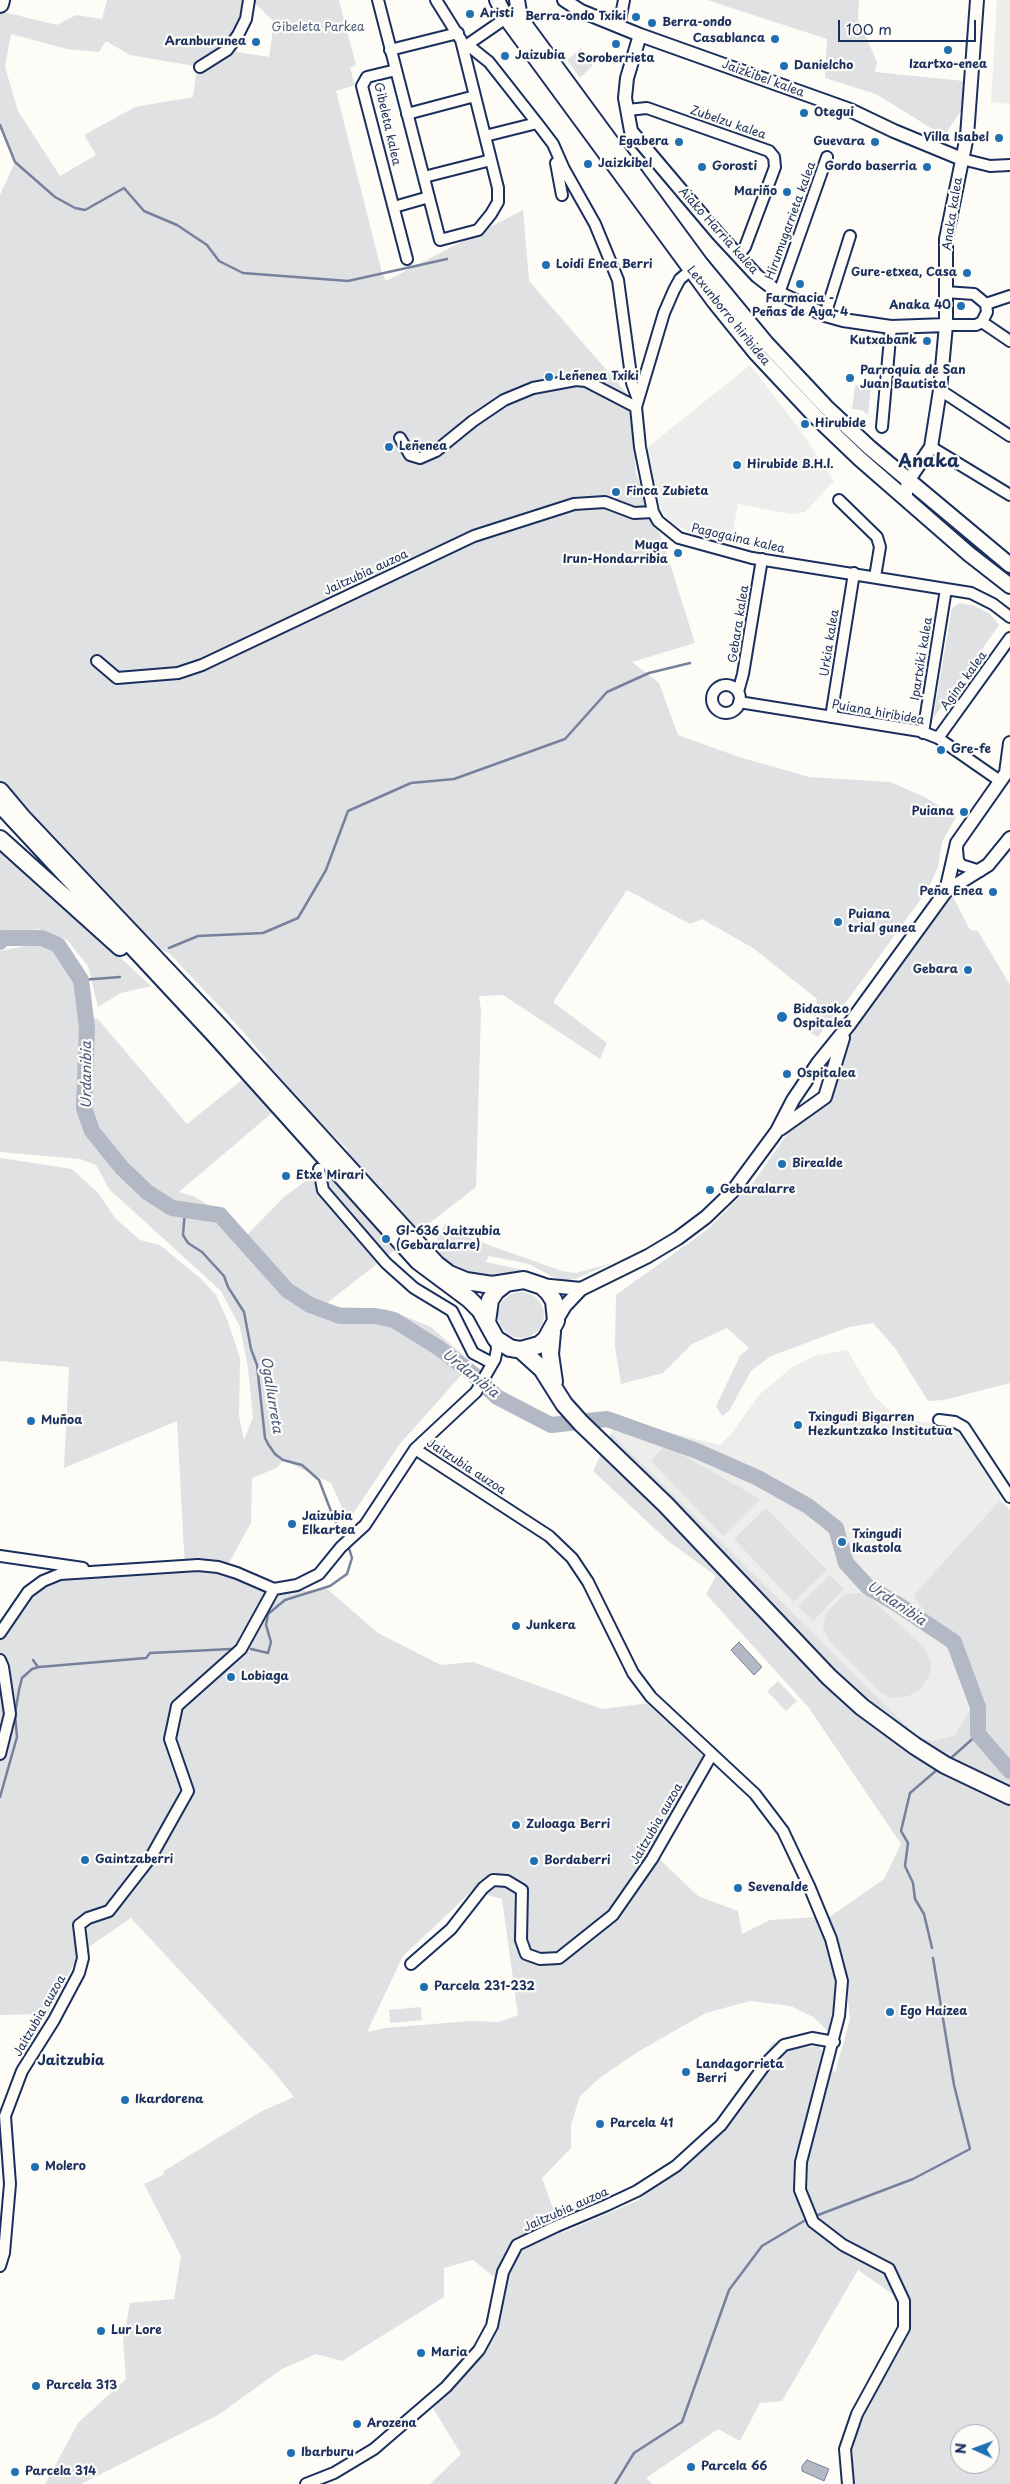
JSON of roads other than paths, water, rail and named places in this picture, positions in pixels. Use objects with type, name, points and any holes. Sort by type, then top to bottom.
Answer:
[{"type":"main road","points":[[0,4],[1,0]]},
{"type":"main road","name":"Letxunborro hiribidea","points":[[497,0],[506,18],[691,270],[740,333],[787,387],[838,438],[905,499],[1010,586]]},
{"type":"main road","name":"Letxunborro hiribidea","points":[[517,0],[520,18],[728,298],[766,343],[826,407],[908,481],[1010,565]]},
{"type":"main road","points":[[0,791],[21,816],[222,1029],[424,1254],[449,1274],[466,1281],[492,1285],[524,1280],[540,1286],[554,1301],[551,1366],[556,1390]]},
{"type":"main road","points":[[0,799],[21,816]]},
{"type":"main road","points":[[0,804],[214,1035],[418,1261],[470,1298],[487,1322],[496,1339],[518,1350],[542,1369],[570,1411],[593,1436],[666,1505],[830,1677],[862,1707],[915,1746],[945,1765],[1010,1796]]},
{"type":"main road","points":[[0,839],[214,1035]]},
{"type":"main road","points":[[487,1322],[490,1300],[496,1291],[505,1284]]},
{"type":"main road","points":[[518,1350],[539,1345],[554,1326]]},
{"type":"street","points":[[200,67],[227,50],[238,35],[246,19],[249,0]]},
{"type":"street","name":"Gibeleta kalea","points":[[378,0],[440,240],[478,230],[498,202],[498,188],[475,96],[466,47],[436,0]]},
{"type":"street","name":"Jaizkibel kalea","points":[[564,0],[581,11],[640,36],[850,110],[962,159]]},
{"type":"street","points":[[619,26],[624,0]]},
{"type":"street","name":"Anaka kalea","points":[[908,481],[931,447],[940,390],[946,325],[946,239],[967,136],[977,0]]},
{"type":"street","points":[[506,18],[466,47],[489,62],[553,144],[564,169],[595,224],[618,280],[632,383],[637,402]]},
{"type":"street","points":[[390,50],[458,33]]},
{"type":"street","name":"Aiako Harria kalea","points":[[640,36],[626,78],[626,110],[631,130],[638,141],[757,276],[779,293],[825,315],[866,324],[891,326],[946,325]]},
{"type":"street","name":"Gibeleta kalea","points":[[396,70],[367,77],[362,86],[407,259]]},
{"type":"street","name":"Gibeleta kalea","points":[[407,114],[475,96]]},
{"type":"street","name":"Zubelzu kalea","points":[[626,110],[647,108],[769,151],[774,158],[775,167],[745,247],[738,256]]},
{"type":"street","points":[[485,136],[537,123]]},
{"type":"street","points":[[553,144],[562,195]]},
{"type":"street","name":"Hirumugarrieta kalea","points":[[779,293],[827,157]]},
{"type":"street","points":[[962,159],[990,166],[1010,165]]},
{"type":"street","points":[[424,177],[491,160]]},
{"type":"street","points":[[394,207],[429,197]]},
{"type":"street","points":[[825,315],[850,236]]},
{"type":"street","name":"Pagogaina kalea","points":[[691,270],[674,290],[664,313],[637,402],[640,447],[653,512],[664,528],[679,538],[697,545],[762,559],[971,593],[993,604],[1010,617]]},
{"type":"street","points":[[945,292],[974,294],[987,308]]},
{"type":"street","points":[[946,325],[976,325],[982,322],[987,308],[1010,296]]},
{"type":"street","points":[[982,322],[1010,341]]},
{"type":"street","points":[[882,427],[891,326]]},
{"type":"street","points":[[400,438],[410,455],[420,458],[436,451],[473,421],[504,400],[533,388],[576,380],[586,381],[637,402]]},
{"type":"street","points":[[940,390],[1010,436]]},
{"type":"street","points":[[931,447],[1010,495]]},
{"type":"street","points":[[905,499],[908,481]]},
{"type":"street","points":[[839,500],[877,537],[880,547],[875,577]]},
{"type":"street","name":"Jaitzubia auzoa","points":[[97,661],[117,678],[178,673],[202,665],[474,536],[574,504],[605,502],[634,513],[653,512]]},
{"type":"street","name":"Gebara kalea","points":[[739,697],[762,559]]},
{"type":"street","name":"Urkia kalea","points":[[831,716],[854,573]]},
{"type":"street","name":"Ipartxiki kalea","points":[[923,733],[946,589]]},
{"type":"street","name":"Agina kalea","points":[[938,738],[1010,638]]},
{"type":"street","name":"Puiana hiribidea","points":[[739,697],[923,733],[938,738],[1000,782]]},
{"type":"street","points":[[946,891],[953,853],[959,839],[1000,782],[1007,769],[1010,742]]},
{"type":"street","points":[[554,1326],[565,1306],[581,1289],[648,1256],[706,1217],[732,1192],[777,1131],[793,1100],[818,1063],[848,1026],[946,891],[980,871],[997,856],[1010,838]]},
{"type":"street","points":[[959,839],[957,853],[959,863],[967,869],[980,871]]},
{"type":"street","points":[[777,1131],[825,1096],[829,1088],[836,1057],[848,1026]]},
{"type":"street","points":[[818,1063],[828,1074],[829,1088]]},
{"type":"street","points":[[793,1100],[802,1105],[815,1104]]},
{"type":"street","points":[[318,1169],[323,1190],[386,1263],[414,1288],[452,1311],[473,1353],[492,1364]]},
{"type":"street","points":[[540,1286],[581,1289]]},
{"type":"street","points":[[492,1364],[497,1349],[496,1339]]},
{"type":"street","points":[[492,1364],[503,1352],[518,1350]]},
{"type":"street","name":"Jaitzubia auzoa","points":[[0,2266],[4,2253],[10,2184],[5,2116],[22,2071],[54,2020],[79,1973],[82,1958],[79,1924],[88,1918],[109,1910],[151,1857],[188,1791],[170,1739],[176,1706],[242,1649],[274,1589],[297,1585],[312,1579],[325,1568],[335,1554],[369,1519],[415,1449],[476,1392],[492,1364]]},
{"type":"street","points":[[939,1420],[955,1422],[964,1427],[1010,1497]]},
{"type":"street","name":"Jaitzubia auzoa","points":[[415,1449],[549,1536],[572,1558],[588,1582],[633,1673],[651,1696],[755,1794],[783,1831],[809,1886],[841,1970],[840,2016],[801,2162],[800,2190],[813,2222],[843,2245],[889,2269],[904,2301],[904,2328],[857,2414],[845,2449],[848,2484]]},
{"type":"street","points":[[0,1556],[96,1570]]},
{"type":"street","points":[[0,1633],[22,1600],[43,1581],[60,1574],[96,1570],[198,1565],[218,1567],[237,1573],[274,1589]]},
{"type":"street","points":[[0,1660],[10,1714],[0,1754]]},
{"type":"street","name":"Jaitzubia auzoa","points":[[410,1964],[451,1929],[483,1888],[493,1880],[507,1881],[522,1890],[521,1940],[526,1954],[540,1959],[559,1958],[614,1915],[652,1859],[712,1754]]},
{"type":"street","name":"Jaitzubia auzoa","points":[[306,2484],[334,2472],[374,2449],[446,2387],[479,2350],[492,2326],[503,2272],[518,2245],[637,2191],[676,2166],[721,2125],[767,2062],[784,2045],[812,2038],[834,2042]]},
{"type":"waterway","points":[[0,125],[15,162],[55,197],[75,208],[85,210],[124,188],[144,211],[177,225],[207,245],[219,261],[243,273],[348,281],[447,259]]},
{"type":"waterway","points":[[169,948],[198,936],[263,933],[298,918],[326,870],[348,811],[411,783],[454,779],[565,739],[607,692],[649,673],[690,663]]},
{"type":"waterway","name":"Urdanibia","points":[[0,942],[3,938],[42,938],[58,945],[81,980],[87,1028],[84,1108],[92,1131],[122,1168],[147,1192],[172,1208],[220,1215],[287,1290],[310,1305],[340,1316],[375,1316],[394,1320],[439,1348],[473,1374],[497,1397],[551,1425],[607,1419],[697,1451],[758,1478],[808,1506],[836,1528],[846,1563],[868,1587],[954,1642],[978,1707],[978,1734],[1010,1771]]},
{"type":"waterway","points":[[81,980],[120,977]]},
{"type":"waterway","name":"Ogallurreta","points":[[185,1210],[183,1235],[188,1243],[202,1252],[224,1276],[228,1287],[244,1312],[251,1349],[257,1365],[265,1438],[275,1454],[283,1460],[302,1465],[319,1480],[334,1519],[346,1540]]},
{"type":"waterway","name":"Ogallurreta","points":[[251,1649],[268,1653],[271,1642],[266,1625],[268,1614],[285,1600],[330,1586],[347,1574],[352,1558],[348,1545]]},
{"type":"waterway","name":"Ogallurreta","points":[[0,1797],[17,1737],[15,1714],[19,1690],[22,1678],[32,1669],[146,1658],[150,1653],[231,1649]]},
{"type":"waterway","name":"Ogallurreta","points":[[33,1660],[38,1667]]},
{"type":"waterway","points":[[951,1758],[978,1734]]},
{"type":"waterway","points":[[932,1948],[924,1914],[915,1899],[913,1883],[905,1866],[908,1843],[901,1831],[910,1793],[938,1769]]},
{"type":"waterway","points":[[818,2215],[913,2179],[970,2149],[954,2085],[933,1958]]},
{"type":"waterway","points":[[615,2484],[634,2453],[682,2422],[729,2290],[762,2246],[804,2221]]},
{"type":"place","name":"Aristi","points":[[470,14]]},
{"type":"place","name":"Berra-ondo Txiki","points":[[636,17]]},
{"type":"place","name":"Berra-ondo","points":[[652,23]]},
{"type":"place","name":"Casablanca","points":[[775,39]]},
{"type":"place","name":"Aranburunea","points":[[256,42]]},
{"type":"place","name":"Soroberrieta","points":[[616,44]]},
{"type":"place","name":"Izartxo-enea","points":[[948,50]]},
{"type":"place","name":"Jaizubia","points":[[505,56]]},
{"type":"place","name":"Danielcho","points":[[784,66]]},
{"type":"place","name":"Otegui","points":[[804,113]]},
{"type":"place","name":"Villa Isabel","points":[[999,138]]},
{"type":"place","name":"Egabera","points":[[679,142]]},
{"type":"place","name":"Guevara","points":[[875,142]]},
{"type":"place","name":"Jaizkibel","points":[[588,164]]},
{"type":"place","name":"Gorosti","points":[[702,167]]},
{"type":"place","name":"Gordo baserria","points":[[927,167]]},
{"type":"place","name":"Mariño","points":[[787,192]]},
{"type":"place","name":"Loidi Enea Berri","points":[[546,265]]},
{"type":"place","name":"Gure-etxea, Casa","points":[[967,273]]},
{"type":"place","name":"Farmacia - Peñas de Aya, 4","points":[[800,284]]},
{"type":"place","name":"Anaka 40","points":[[961,306]]},
{"type":"place","name":"Kutxabank","points":[[927,341]]},
{"type":"place","name":"Leñenea Txiki","points":[[549,377]]},
{"type":"place","name":"Parroquia de San Juan Bautista","points":[[850,378]]},
{"type":"place","name":"Hirubide","points":[[805,424]]},
{"type":"place","name":"Leñenea","points":[[389,447]]},
{"type":"place","name":"Hirubide B.H.I.","points":[[737,465]]},
{"type":"place","name":"Finca Zubieta","points":[[616,492]]},
{"type":"place","name":"Muga Irun-Hondarribia","points":[[678,553]]},
{"type":"place","name":"Gre-fe","points":[[941,750]]},
{"type":"place","name":"Puiana","points":[[964,812]]},
{"type":"place","name":"Peña Enea","points":[[993,892]]},
{"type":"place","name":"Puiana trial gunea","points":[[838,922]]},
{"type":"place","name":"Gebara","points":[[968,970]]},
{"type":"place","name":"Bidasoko Ospitalea","points":[[782,1017]]},
{"type":"place","name":"Ospitalea","points":[[787,1074]]},
{"type":"place","name":"Birealde","points":[[782,1164]]},
{"type":"place","name":"Etxe Mirari","points":[[286,1176]]},
{"type":"place","name":"Gebaralarre","points":[[710,1190]]},
{"type":"place","name":"GI-636 Jaitzubia (Gebaralarre)","points":[[386,1239]]},
{"type":"place","name":"Muñoa","points":[[31,1421]]},
{"type":"place","name":"Txingudi Bigarren Hezkuntzako Institutua","points":[[798,1425]]},
{"type":"place","name":"Jaizubia Elkartea","points":[[292,1524]]},
{"type":"place","name":"Txingudi Ikastola","points":[[842,1542]]},
{"type":"place","name":"Junkera","points":[[516,1626]]},
{"type":"place","name":"Lobiaga","points":[[231,1677]]},
{"type":"place","name":"Zuloaga Berri","points":[[516,1825]]},
{"type":"place","name":"Gaintzaberri","points":[[85,1860]]},
{"type":"place","name":"Bordaberri","points":[[534,1861]]},
{"type":"place","name":"Sevenalde","points":[[738,1888]]},
{"type":"place","name":"Parcela 231-232","points":[[424,1987]]},
{"type":"place","name":"Ego Haizea","points":[[890,2012]]},
{"type":"place","name":"Landagorrieta Berri","points":[[686,2072]]},
{"type":"place","name":"Ikardorena","points":[[125,2100]]},
{"type":"place","name":"Parcela 41","points":[[600,2124]]},
{"type":"place","name":"Molero","points":[[35,2167]]},
{"type":"place","name":"Lur Lore","points":[[101,2331]]},
{"type":"place","name":"Maria","points":[[421,2353]]},
{"type":"place","name":"Parcela 313","points":[[36,2386]]},
{"type":"place","name":"Arozena","points":[[357,2424]]},
{"type":"place","name":"Ibarburu","points":[[291,2453]]},
{"type":"place","name":"Parcela 66","points":[[691,2467]]},
{"type":"place","name":"Parcela 314","points":[[15,2472]]},
{"type":"district","name":"Anaka","points":[[929,462]]},
{"type":"district","name":"Jaitzubia","points":[[71,2061]]},
{"type":"park label","name":"Gibeleta Parkea","points":[[318,28]]}]
